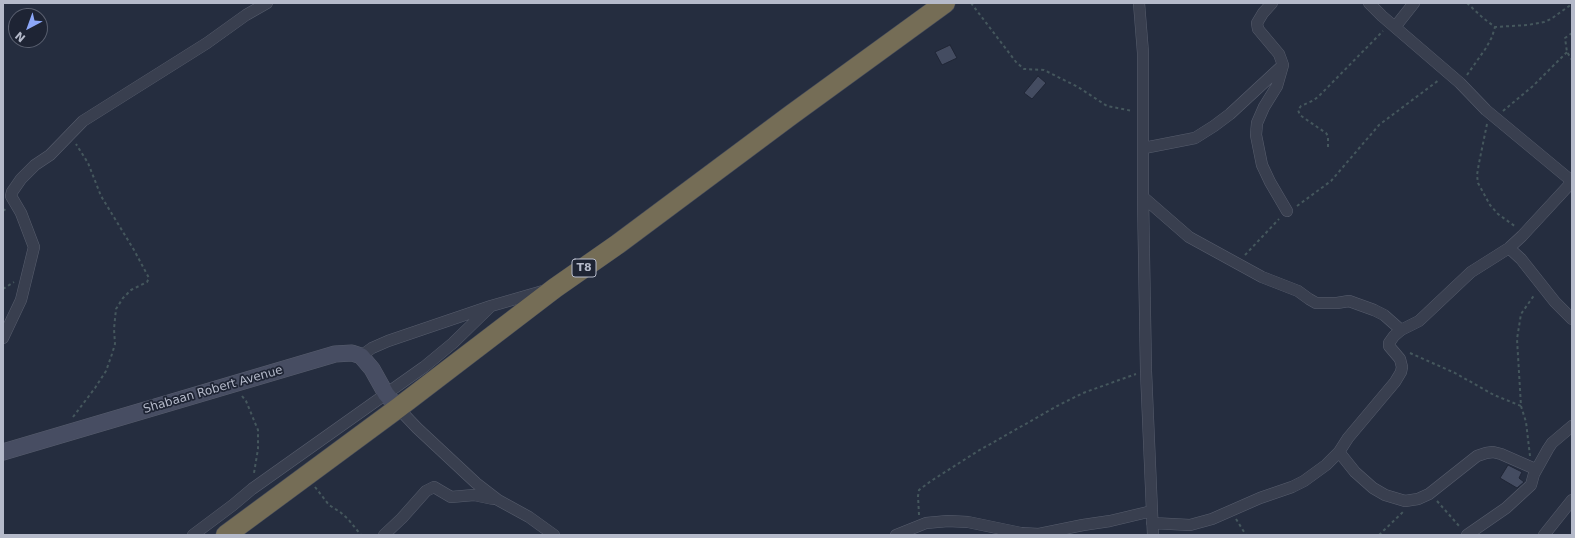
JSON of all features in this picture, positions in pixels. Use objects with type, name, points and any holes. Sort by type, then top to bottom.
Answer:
[{"type":"highway","name":"T8","points":[[226,535],[302,479],[392,401],[618,244],[944,3]]},
{"type":"street","points":[[3,338],[21,300],[34,247],[20,213],[12,199],[12,192],[21,179],[35,165],[50,155],[83,121],[207,43],[267,3]]},
{"type":"street","points":[[1139,3],[1143,53],[1143,197],[1146,371],[1153,535]]},
{"type":"street","points":[[1272,3],[1257,23],[1258,29],[1279,54],[1283,65],[1277,86],[1264,107],[1257,123],[1256,135],[1262,165],[1287,211]]},
{"type":"street","points":[[1152,522],[1190,525],[1197,524],[1260,498],[1292,488],[1326,465],[1339,452],[1348,438],[1395,382],[1401,372],[1402,367],[1400,359],[1389,346],[1391,340],[1401,330],[1419,321],[1471,272],[1509,248],[1522,236],[1571,180],[1486,110],[1460,83],[1369,3]]},
{"type":"street","points":[[1393,25],[1414,3]]},
{"type":"street","points":[[1144,148],[1195,138],[1230,114],[1283,65]]},
{"type":"street","points":[[1143,197],[1189,237],[1269,280],[1302,292],[1313,301],[1328,303],[1349,301],[1355,302],[1380,312],[1401,330]]},
{"type":"street","points":[[1509,248],[1521,259],[1555,302],[1572,319]]},
{"type":"street","points":[[554,535],[529,517],[498,500],[454,463],[417,428],[392,401],[372,369],[361,356],[372,348],[388,341],[491,306],[555,288]]},
{"type":"street","points":[[193,535],[234,505],[252,489],[330,435],[392,401],[424,367],[447,348],[491,306]]},
{"type":"street","name":"Shabaan Robert Avenue","points":[[3,452],[335,354],[352,353],[361,356]]},
{"type":"street","points":[[1465,533],[1517,498],[1531,485],[1534,474],[1552,443],[1572,426]]},
{"type":"street","points":[[1339,452],[1362,479],[1385,495],[1405,500],[1418,499],[1429,494],[1477,456],[1486,453],[1493,452],[1501,454],[1532,468]]},
{"type":"street","points":[[384,535],[402,518],[426,491],[434,487],[451,497],[481,496],[498,500]]},
{"type":"street","points":[[1544,535],[1572,500]]},
{"type":"street","points":[[896,535],[926,523],[948,520],[1039,534],[1110,521],[1152,510]]},
{"type":"path","points":[[971,3],[1024,70],[1044,70],[1078,87],[1107,106],[1122,110],[1143,112]]},
{"type":"path","points":[[1468,3],[1482,18],[1495,27],[1528,25],[1544,22],[1556,16],[1572,4]]},
{"type":"path","points":[[1328,147],[1328,136],[1326,133],[1300,114],[1298,110],[1299,108],[1319,96],[1393,25]]},
{"type":"path","points":[[1460,83],[1476,64],[1486,48],[1492,38],[1495,27]]},
{"type":"path","points":[[1572,33],[1565,38],[1567,52],[1572,60]]},
{"type":"path","points":[[1495,117],[1533,86],[1567,52]]},
{"type":"path","points":[[1237,263],[1287,211],[1305,201],[1316,191],[1332,181],[1385,119],[1449,73]]},
{"type":"path","points":[[1486,110],[1486,128],[1477,175],[1478,183],[1490,205],[1498,214],[1514,224],[1522,236]]},
{"type":"path","points":[[69,135],[80,149],[88,164],[100,196],[134,250],[149,278],[147,282],[131,290],[123,298],[116,309],[114,329],[115,344],[106,371],[72,418]]},
{"type":"path","points":[[1532,468],[1526,422],[1521,406],[1517,339],[1521,314],[1542,285]]},
{"type":"path","points":[[1391,340],[1406,351],[1455,373],[1494,395],[1521,406]]},
{"type":"path","points":[[921,525],[918,496],[919,490],[931,481],[978,451],[1059,405],[1083,393],[1146,371]]},
{"type":"path","points":[[232,385],[246,401],[258,430],[258,449],[252,489]]},
{"type":"path","points":[[302,479],[313,486],[329,505],[348,519],[360,535]]},
{"type":"path","points":[[1429,494],[1439,502],[1465,533]]},
{"type":"path","points":[[1378,535],[1418,499]]},
{"type":"path","points":[[1231,510],[1246,535]]},
{"type":"building","points":[[950,45],[957,58],[942,65],[935,52]]},
{"type":"building","points":[[1038,76],[1046,83],[1032,99],[1024,93]]},
{"type":"building","points":[[1508,465],[1522,472],[1519,478],[1524,482],[1517,488],[1500,478]]}]
